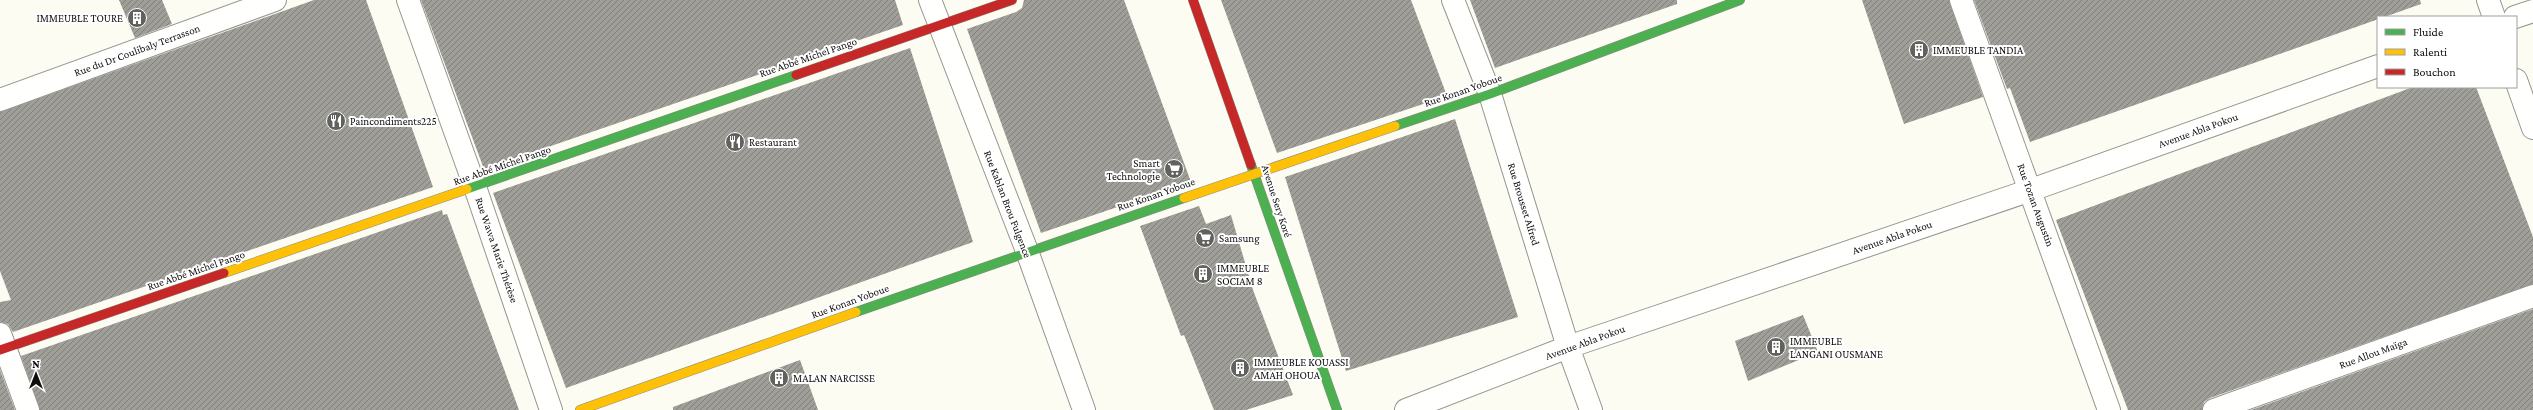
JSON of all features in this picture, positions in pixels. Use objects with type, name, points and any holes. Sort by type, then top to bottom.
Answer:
[{"type":"street","name":"Rue du Dr Coulibaly Terrasson","points":[[0,100],[275,0]]},
{"type":"street","name":"Rue Wawa Marie Thérèse","points":[[408,0],[476,187],[551,410]]},
{"type":"street","name":"Rue Kablan Brou Fulgence","points":[[930,0],[1027,251],[1084,410]]},
{"type":"street","name":"Rue Abbé Michel Pango","points":[[2,344],[476,187],[938,24],[1012,0]]},
{"type":"street","name":"Avenue Sery Koré","points":[[1193,0],[1256,173],[1336,410]]},
{"type":"street","name":"Rue Brousset Alfred","points":[[1453,0],[1490,94],[1568,347],[1591,410]]},
{"type":"street","name":"Rue Konan Yoboue","points":[[580,410],[1027,251],[1490,94],[1740,0]]},
{"type":"street","name":"Rue Tozan Augustin","points":[[1961,0],[2031,190],[2109,410]]},
{"type":"street","points":[[2488,0],[2494,16]]},
{"type":"street","points":[[2517,16],[2533,11]]},
{"type":"street","name":"Avenue Abla Pokou","points":[[1406,410],[1568,347],[2031,190],[2377,66]]},
{"type":"street","points":[[2517,83],[2533,128]]},
{"type":"street","name":"Rue Allou Maïga","points":[[2214,410],[2533,296]]},
{"type":"street","points":[[2,344],[28,410]]},
{"type":"building","points":[[119,0],[162,0],[172,24],[135,38]]},
{"type":"building","points":[[314,0],[366,0],[433,187],[13,332],[8,324],[0,322],[0,302],[11,300],[0,271],[0,112]]},
{"type":"building","points":[[421,0],[895,0],[903,25],[484,169]]},
{"type":"building","points":[[1024,0],[1124,0],[1191,182],[1041,233],[967,29],[1016,12],[1022,8]]},
{"type":"building","points":[[1221,0],[1411,0],[1447,96],[1277,153]]},
{"type":"building","points":[[1470,0],[1677,0],[1677,4],[1495,68]]},
{"type":"building","name":"IMMEUBLE TANDIA","points":[[1862,0],[1949,0],[1983,97],[1904,124]]},
{"type":"building","points":[[1974,0],[2420,0],[2421,4],[2387,16],[2377,16],[2377,20],[2030,142],[2010,88],[2007,89]]},
{"type":"building","points":[[910,48],[973,242],[566,388],[493,193]]},
{"type":"building","points":[[2410,88],[2476,88],[2533,237],[2533,284],[2210,398],[2204,402],[2202,410],[2128,410],[2056,220]]},
{"type":"building","points":[[1455,119],[1518,317],[1346,371],[1285,177]]},
{"type":"building","points":[[1199,206],[1206,224],[1231,215],[1253,290],[1293,395],[1246,410],[1214,410],[1184,335],[1181,336],[1140,226]]},
{"type":"building","points":[[442,210],[443,215],[447,214],[519,410],[40,410],[21,356]]},
{"type":"building","points":[[2533,309],[2533,410],[2251,410]]},
{"type":"building","name":"IMMEUBLE LANGANI OUSMANE","points":[[1803,315],[1818,352],[1748,381],[1735,341]]},
{"type":"building","name":"MALAN NARCISSE","points":[[800,360],[818,410],[673,410],[673,407]]},
{"type":"building","points":[[0,370],[15,410],[0,410]]},
{"type":"traffic: fast","points":[[1395,126],[1490,94],[1740,0]]},
{"type":"traffic: fast","points":[[467,189],[796,75]]},
{"type":"traffic: fast","points":[[1251,165],[1337,410]]},
{"type":"traffic: fast","points":[[856,312],[1184,198]]},
{"type":"traffic: slow","points":[[1184,198],[1395,126]]},
{"type":"traffic: slow","points":[[224,273],[467,189]]},
{"type":"traffic: slow","points":[[580,410],[856,312]]},
{"type":"traffic: jam","points":[[796,75],[1012,0]]},
{"type":"traffic: jam","points":[[1193,0],[1251,165]]},
{"type":"traffic: jam","points":[[0,350],[224,273]]},
{"type":"place","name":"IMMEUBLE TOURE","points":[[137,18]]},
{"type":"place","name":"IMMEUBLE TANDIA","points":[[1919,50]]},
{"type":"place","name":"Paincondiments225","points":[[336,121]]},
{"type":"place","name":"Restaurant","points":[[735,142]]},
{"type":"place","name":"Smart Technologie","points":[[1174,169]]},
{"type":"place","name":"Samsung","points":[[1205,238]]},
{"type":"place","name":"IMMEUBLE SOCIAM 8","points":[[1203,274]]},
{"type":"place","name":"IMMEUBLE LANGANI OUSMANE","points":[[1776,347]]},
{"type":"place","name":"IMMEUBLE KOUASSI AMAH OHOUA","points":[[1240,368]]},
{"type":"place","name":"MALAN NARCISSE","points":[[779,378]]}]
